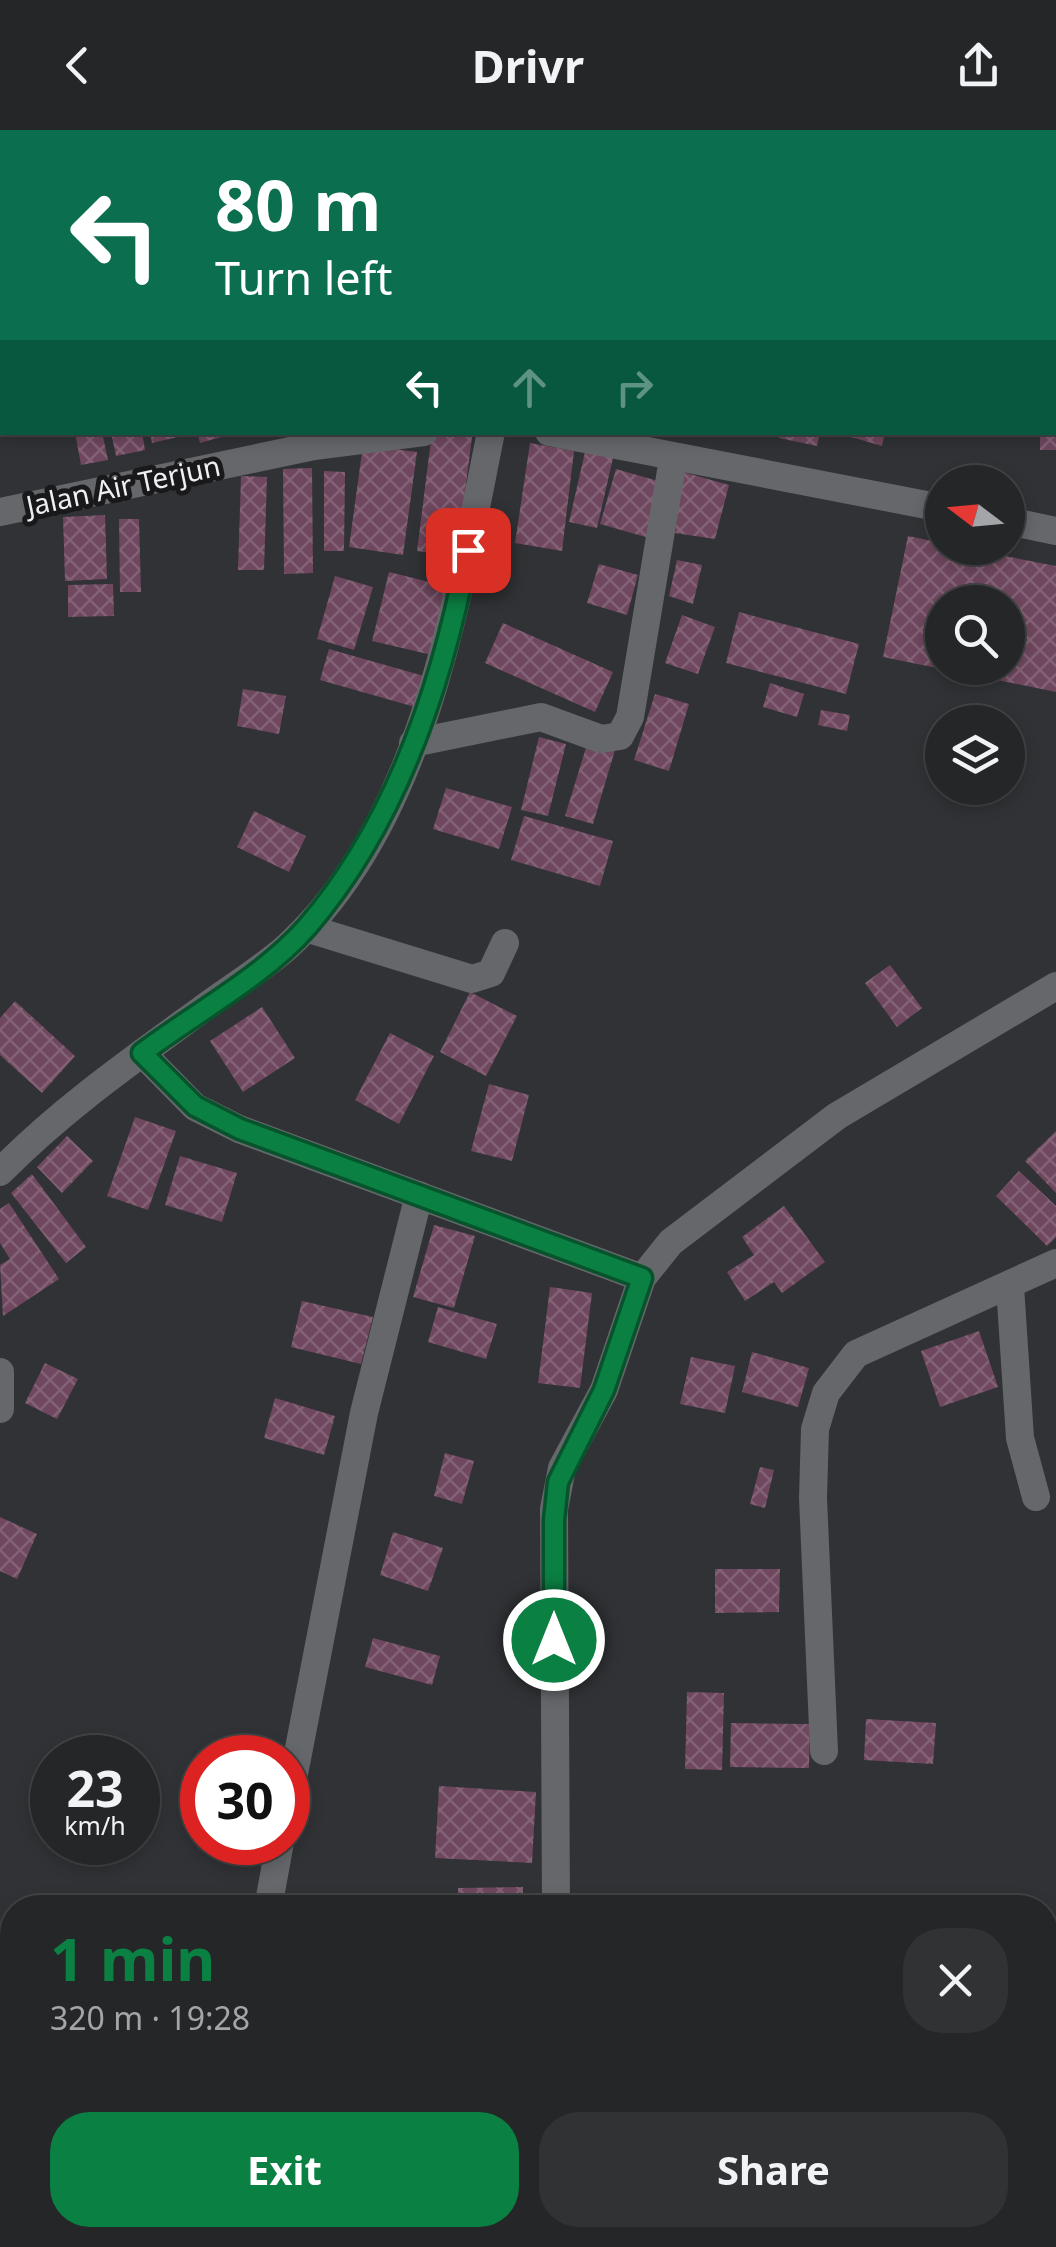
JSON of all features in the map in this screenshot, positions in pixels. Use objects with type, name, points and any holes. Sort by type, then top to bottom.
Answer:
[{"type":"street","name":"Jalan Air Terjun","points":[[0,512],[314,446],[400,435]]},
{"type":"street","points":[[0,1172],[104,1079],[306,928],[354,865],[413,744],[452,620],[490,435]]},
{"type":"street","points":[[563,435],[925,505]]},
{"type":"street","points":[[413,744],[541,717],[601,739],[620,736],[630,717],[673,458]]},
{"type":"street","points":[[1025,525],[1056,531]]},
{"type":"street","points":[[306,928],[472,979],[488,975],[505,943]]},
{"type":"street","points":[[556,1895],[554,1509],[562,1468],[604,1390],[642,1278],[671,1242],[699,1218],[824,1125],[914,1066],[1056,986]]},
{"type":"street","points":[[142,1053],[176,1090],[210,1116],[642,1278]]},
{"type":"street","points":[[302,1735],[364,1413],[419,1195]]},
{"type":"street","points":[[824,1751],[813,1498],[816,1429],[822,1403],[835,1377],[856,1354],[1056,1263]]},
{"type":"street","points":[[1010,1286],[1020,1438],[1036,1498]]},
{"type":"street","points":[[0,1372],[0,1409]]},
{"type":"street","points":[[270,1895],[276,1865]]},
{"type":"building","points":[[76,435],[103,435],[108,460],[81,465]]},
{"type":"building","points":[[112,435],[142,435],[145,450],[116,456]]},
{"type":"building","points":[[151,435],[182,435],[182,436],[152,443]]},
{"type":"building","points":[[198,435],[228,435],[200,443]]},
{"type":"building","points":[[432,435],[472,437],[457,556],[417,551]]},
{"type":"building","points":[[780,435],[819,435],[817,446],[779,438]]},
{"type":"building","points":[[844,435],[884,435],[882,446]]},
{"type":"building","points":[[1040,435],[1056,435],[1056,450],[1040,450]]},
{"type":"building","points":[[530,443],[574,451],[562,551],[515,543]]},
{"type":"building","points":[[363,445],[417,452],[403,555],[349,547]]},
{"type":"building","points":[[585,452],[613,458],[597,528],[569,522]]},
{"type":"building","points":[[312,468],[313,573],[284,574],[283,469]]},
{"type":"building","points":[[616,469],[665,483],[649,538],[600,524]]},
{"type":"building","points":[[324,471],[345,472],[344,551],[324,551]]},
{"type":"building","points":[[683,472],[729,485],[715,539],[675,533]]},
{"type":"building","points":[[241,476],[267,477],[264,570],[238,570]]},
{"type":"building","points":[[105,515],[107,579],[65,581],[63,517]]},
{"type":"building","points":[[119,519],[139,519],[141,592],[120,592]]},
{"type":"building","points":[[908,536],[925,540],[925,565],[1025,565],[1025,560],[1056,566],[1056,692],[1022,685],[1025,685],[1025,585],[925,585],[925,666],[883,657]]},
{"type":"building","points":[[677,560],[702,565],[693,604],[669,596]]},
{"type":"building","points":[[599,564],[638,575],[627,615],[587,603]]},
{"type":"building","points":[[389,572],[449,587],[432,655],[372,641]]},
{"type":"building","points":[[335,576],[373,587],[354,650],[317,639]]},
{"type":"building","points":[[113,584],[114,616],[68,617],[68,585]]},
{"type":"building","points":[[739,612],[859,644],[846,694],[726,663]]},
{"type":"building","points":[[682,615],[715,627],[698,674],[665,663]]},
{"type":"building","points":[[503,623],[613,672],[595,712],[485,663]]},
{"type":"building","points":[[329,649],[424,676],[415,707],[320,680]]},
{"type":"building","points":[[770,683],[804,694],[797,717],[763,707]]},
{"type":"building","points":[[243,689],[286,696],[279,734],[237,726]]},
{"type":"building","points":[[655,694],[689,704],[669,771],[634,760]]},
{"type":"building","points":[[821,710],[850,715],[847,731],[818,725]]},
{"type":"building","points":[[539,737],[566,744],[548,816],[521,810]]},
{"type":"building","points":[[588,741],[615,750],[593,824],[565,816]]},
{"type":"building","points":[[446,788],[512,807],[499,849],[433,829]]},
{"type":"building","points":[[254,811],[306,836],[289,872],[237,847]]},
{"type":"building","points":[[524,816],[613,841],[600,886],[511,860]]},
{"type":"building","points":[[890,965],[922,1008],[897,1027],[865,983]]},
{"type":"building","points":[[470,992],[517,1016],[486,1076],[440,1052]]},
{"type":"building","points":[[15,1001],[75,1056],[42,1093],[0,1055],[0,1018]]},
{"type":"building","points":[[262,1007],[295,1058],[243,1092],[210,1041]]},
{"type":"building","points":[[390,1033],[434,1056],[399,1124],[355,1100]]},
{"type":"building","points":[[489,1084],[529,1095],[512,1161],[471,1151]]},
{"type":"building","points":[[135,1117],[176,1131],[148,1210],[107,1196]]},
{"type":"building","points":[[1056,1131],[1056,1193],[1025,1161]]},
{"type":"building","points":[[67,1136],[93,1161],[62,1193],[37,1167]]},
{"type":"building","points":[[180,1156],[237,1173],[222,1222],[165,1205]]},
{"type":"building","points":[[1019,1171],[1056,1206],[1056,1237],[1047,1246],[996,1196]]},
{"type":"building","points":[[32,1174],[86,1247],[66,1263],[11,1193]]},
{"type":"building","points":[[9,1203],[59,1279],[3,1316],[0,1265],[10,1259],[0,1243],[0,1209]]},
{"type":"building","points":[[784,1206],[825,1262],[782,1293],[774,1282],[745,1301],[727,1272],[754,1255],[742,1237]]},
{"type":"building","points":[[434,1225],[475,1236],[454,1308],[413,1297]]},
{"type":"building","points":[[550,1287],[592,1293],[580,1388],[538,1383]]},
{"type":"building","points":[[302,1301],[373,1317],[361,1364],[291,1347]]},
{"type":"building","points":[[438,1307],[497,1324],[486,1359],[428,1342]]},
{"type":"building","points":[[979,1331],[998,1387],[940,1407],[921,1351]]},
{"type":"building","points":[[752,1352],[809,1368],[798,1407],[742,1392]]},
{"type":"building","points":[[691,1357],[735,1366],[725,1413],[680,1404]]},
{"type":"building","points":[[45,1363],[78,1379],[57,1419],[25,1403]]},
{"type":"building","points":[[275,1398],[335,1416],[324,1455],[264,1438]]},
{"type":"building","points":[[445,1453],[474,1461],[462,1504],[434,1496]]},
{"type":"building","points":[[760,1467],[774,1470],[765,1508],[750,1504]]},
{"type":"building","points":[[0,1517],[37,1534],[17,1579],[0,1571]]},
{"type":"building","points":[[393,1532],[443,1548],[428,1591],[380,1575]]},
{"type":"building","points":[[715,1569],[780,1569],[779,1612],[715,1613]]},
{"type":"building","points":[[373,1638],[440,1656],[432,1685],[365,1667]]},
{"type":"building","points":[[687,1692],[724,1693],[722,1770],[685,1769]]},
{"type":"building","points":[[866,1719],[936,1723],[933,1764],[864,1760]]},
{"type":"building","points":[[731,1723],[810,1724],[809,1768],[730,1767]]},
{"type":"building","points":[[439,1786],[536,1792],[532,1863],[435,1858]]},
{"type":"building","points":[[523,1887],[523,1895],[458,1895],[458,1888]]},
{"type":"route","points":[[468,550],[443,654],[413,744],[354,865],[284,950],[142,1053],[176,1090],[210,1116],[642,1278],[593,1417],[562,1468],[558,1482],[554,1509],[554,1640]]}]
